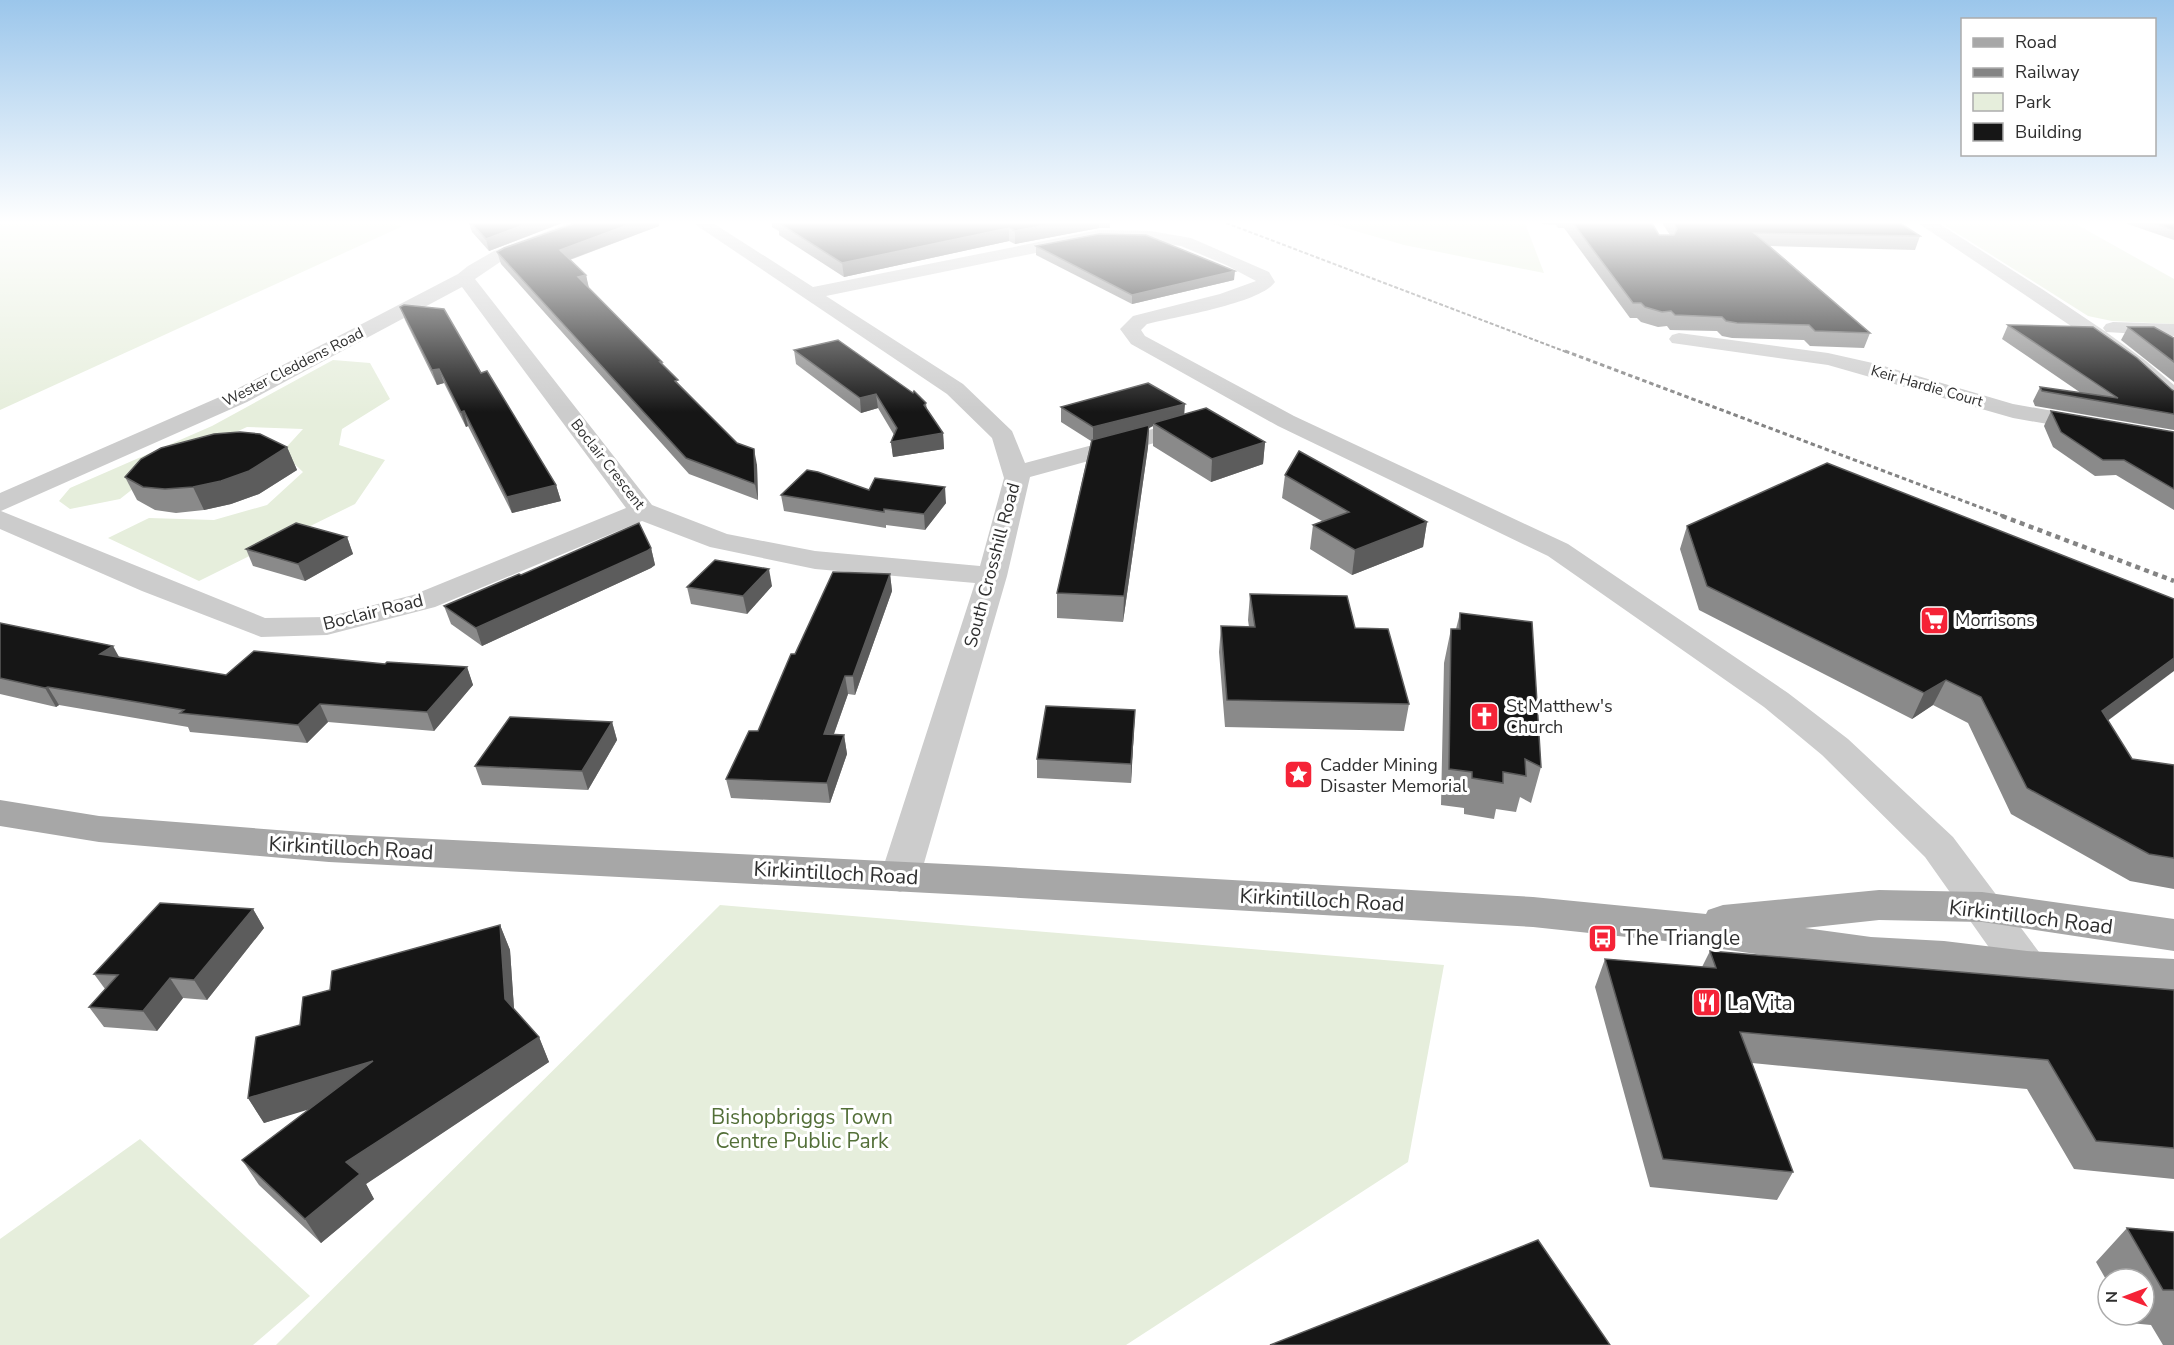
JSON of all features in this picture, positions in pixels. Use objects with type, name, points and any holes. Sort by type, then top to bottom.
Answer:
[{"type":"main road","name":"Kirkintilloch Road","points":[[0,813],[99,829],[222,840],[1533,912],[1674,926],[1871,954],[1944,958],[2027,968],[2174,976]]},
{"type":"main road","name":"Kirkintilloch Road","points":[[1674,926],[1879,905],[1982,907],[2174,935]]},
{"type":"street","name":"Wester Cleddens Road","points":[[0,503],[239,397],[450,286]]},
{"type":"street","name":"Boclair Crescent","points":[[471,286],[642,511],[720,541],[815,560],[992,576]]},
{"type":"street","name":"South Crosshill Road","points":[[796,286],[955,389],[1003,436],[1017,478],[992,576],[900,877]]},
{"type":"street","points":[[809,294],[849,286]]},
{"type":"street","points":[[1263,286],[1241,294],[1140,320],[1130,329],[1138,340],[1286,421],[1558,550],[1776,700],[1835,747],[1939,847],[2027,968]]},
{"type":"street","points":[[2027,286],[2155,378],[2174,398]]},
{"type":"street","points":[[2085,326],[2174,330]]},
{"type":"street","name":"Keir Hardie Court","points":[[1679,339],[1764,348],[1831,360],[1908,379],[2013,410],[2174,439]]},
{"type":"street","points":[[1016,473],[1194,425]]},
{"type":"street","name":"Boclair Road","points":[[0,519],[261,628],[327,626],[424,601],[642,511]]},
{"type":"green space","points":[[0,286],[272,286],[0,410]]},
{"type":"green space","points":[[2040,286],[2174,286],[2174,324],[2112,321],[2088,316]]},
{"type":"green space","points":[[333,360],[370,363],[390,399],[342,429],[339,445],[385,460],[355,504],[199,581],[108,538],[149,518],[214,520],[267,505],[303,472],[282,452],[303,429],[247,427],[162,466],[120,499],[70,509],[59,501],[70,488],[212,426]]},
{"type":"green space","name":"Bishopbriggs Town Centre Public Park","points":[[720,905],[1444,965],[1408,1162],[1126,1345],[276,1345]]},
{"type":"green space","points":[[140,1139],[310,1296],[253,1345],[0,1345],[0,1239]]},
{"type":"building","points":[[528,286],[587,286],[662,362],[660,362],[678,380],[675,381],[737,443],[754,449],[755,484],[686,458]]},
{"type":"building","points":[[1114,286],[1172,286],[1132,295]]},
{"type":"building","points":[[1620,286],[1815,286],[1870,333],[1815,331],[1809,325],[1737,323],[1726,321],[1722,317],[1675,315],[1671,311],[1662,312],[1645,307],[1641,303],[1633,303]]},
{"type":"building","points":[[404,305],[444,309],[481,373],[487,371],[556,485],[507,497],[464,411],[461,412],[439,369],[432,370],[400,307]]},
{"type":"building","points":[[2008,325],[2093,327],[2137,358],[2174,391],[2174,414],[2042,391],[2040,387],[2118,398]]},
{"type":"building","points":[[2128,327],[2154,327],[2174,338],[2174,362]]},
{"type":"building","points":[[838,340],[913,393],[914,391],[926,403],[924,405],[943,433],[891,442],[897,428],[876,394],[860,398],[794,350]]},
{"type":"building","points":[[1148,383],[1185,404],[1093,427],[1061,407]]},
{"type":"building","points":[[1206,408],[1265,442],[1212,459],[1153,423]]},
{"type":"building","points":[[2051,411],[2174,432],[2174,489],[2124,460],[2103,460],[2061,432]]},
{"type":"building","points":[[1149,425],[1124,596],[1057,593],[1092,440]]},
{"type":"building","points":[[240,432],[260,434],[287,447],[249,471],[221,481],[193,487],[165,489],[143,487],[125,477],[141,459],[161,448],[214,434]]},
{"type":"building","points":[[1299,451],[1427,522],[1355,550],[1313,525],[1349,512],[1285,475]]},
{"type":"building","name":"Morrisons","points":[[1827,463],[2174,599],[2174,658],[2102,711],[2132,759],[2174,765],[2174,858],[2149,854],[2027,788],[1981,697],[1946,680],[1924,693],[1707,586],[1687,526]]},
{"type":"building","points":[[807,470],[869,490],[875,478],[945,487],[924,514],[884,509],[884,512],[781,495]]},
{"type":"building","points":[[296,523],[347,537],[298,564],[246,549]]},
{"type":"building","points":[[639,523],[651,548],[647,551],[476,628],[444,606],[521,575]]},
{"type":"building","points":[[715,560],[769,569],[743,596],[687,587]]},
{"type":"building","points":[[833,572],[890,574],[853,676],[845,676],[824,734],[844,735],[827,783],[726,779],[749,731],[758,731],[791,654],[795,654]]},
{"type":"building","points":[[1250,594],[1347,596],[1355,628],[1388,629],[1409,704],[1227,700],[1221,626],[1255,627]]},
{"type":"building","name":"St Matthew's Church","points":[[1460,613],[1532,622],[1541,767],[1525,759],[1526,776],[1503,772],[1503,783],[1472,778],[1472,772],[1449,769],[1451,629],[1460,629]]},
{"type":"building","points":[[0,623],[113,646],[100,654],[226,675],[254,651],[385,664],[387,662],[467,667],[427,712],[320,704],[298,725],[180,713],[184,710],[45,688],[0,678]]},
{"type":"building","points":[[1046,706],[1135,710],[1131,764],[1037,759]]},
{"type":"building","points":[[510,717],[612,722],[582,771],[475,766]]},
{"type":"building","points":[[160,903],[253,909],[194,980],[170,978],[143,1011],[89,1007],[118,975],[94,974]]},
{"type":"building","points":[[500,925],[505,999],[539,1037],[346,1162],[360,1174],[305,1219],[242,1160],[373,1061],[248,1098],[256,1037],[300,1025],[303,997],[330,990],[332,971]]},
{"type":"building","points":[[1710,951],[2174,990],[2174,1148],[2096,1141],[2048,1060],[1740,1032],[1793,1172],[1663,1159],[1605,959],[1716,968]]},
{"type":"building","points":[[2127,1228],[2174,1232],[2174,1290],[2163,1290],[2156,1278],[2156,1267],[2150,1267]]},
{"type":"building","points":[[1538,1240],[1610,1345],[1270,1345]]},
{"type":"railway","points":[[1392,286],[1569,353]]},
{"type":"railway","points":[[1565,351],[2006,517]]},
{"type":"railway","points":[[2002,516],[2174,581]]},
{"type":"place","name":"Morrisons","points":[[1934,620]]},
{"type":"place","name":"St Matthew's Church","points":[[1485,716]]},
{"type":"place","name":"Cadder Mining Disaster Memorial","points":[[1299,775]]},
{"type":"place","name":"The Triangle","points":[[1602,938]]},
{"type":"place","name":"La Vita","points":[[1706,1003]]}]
